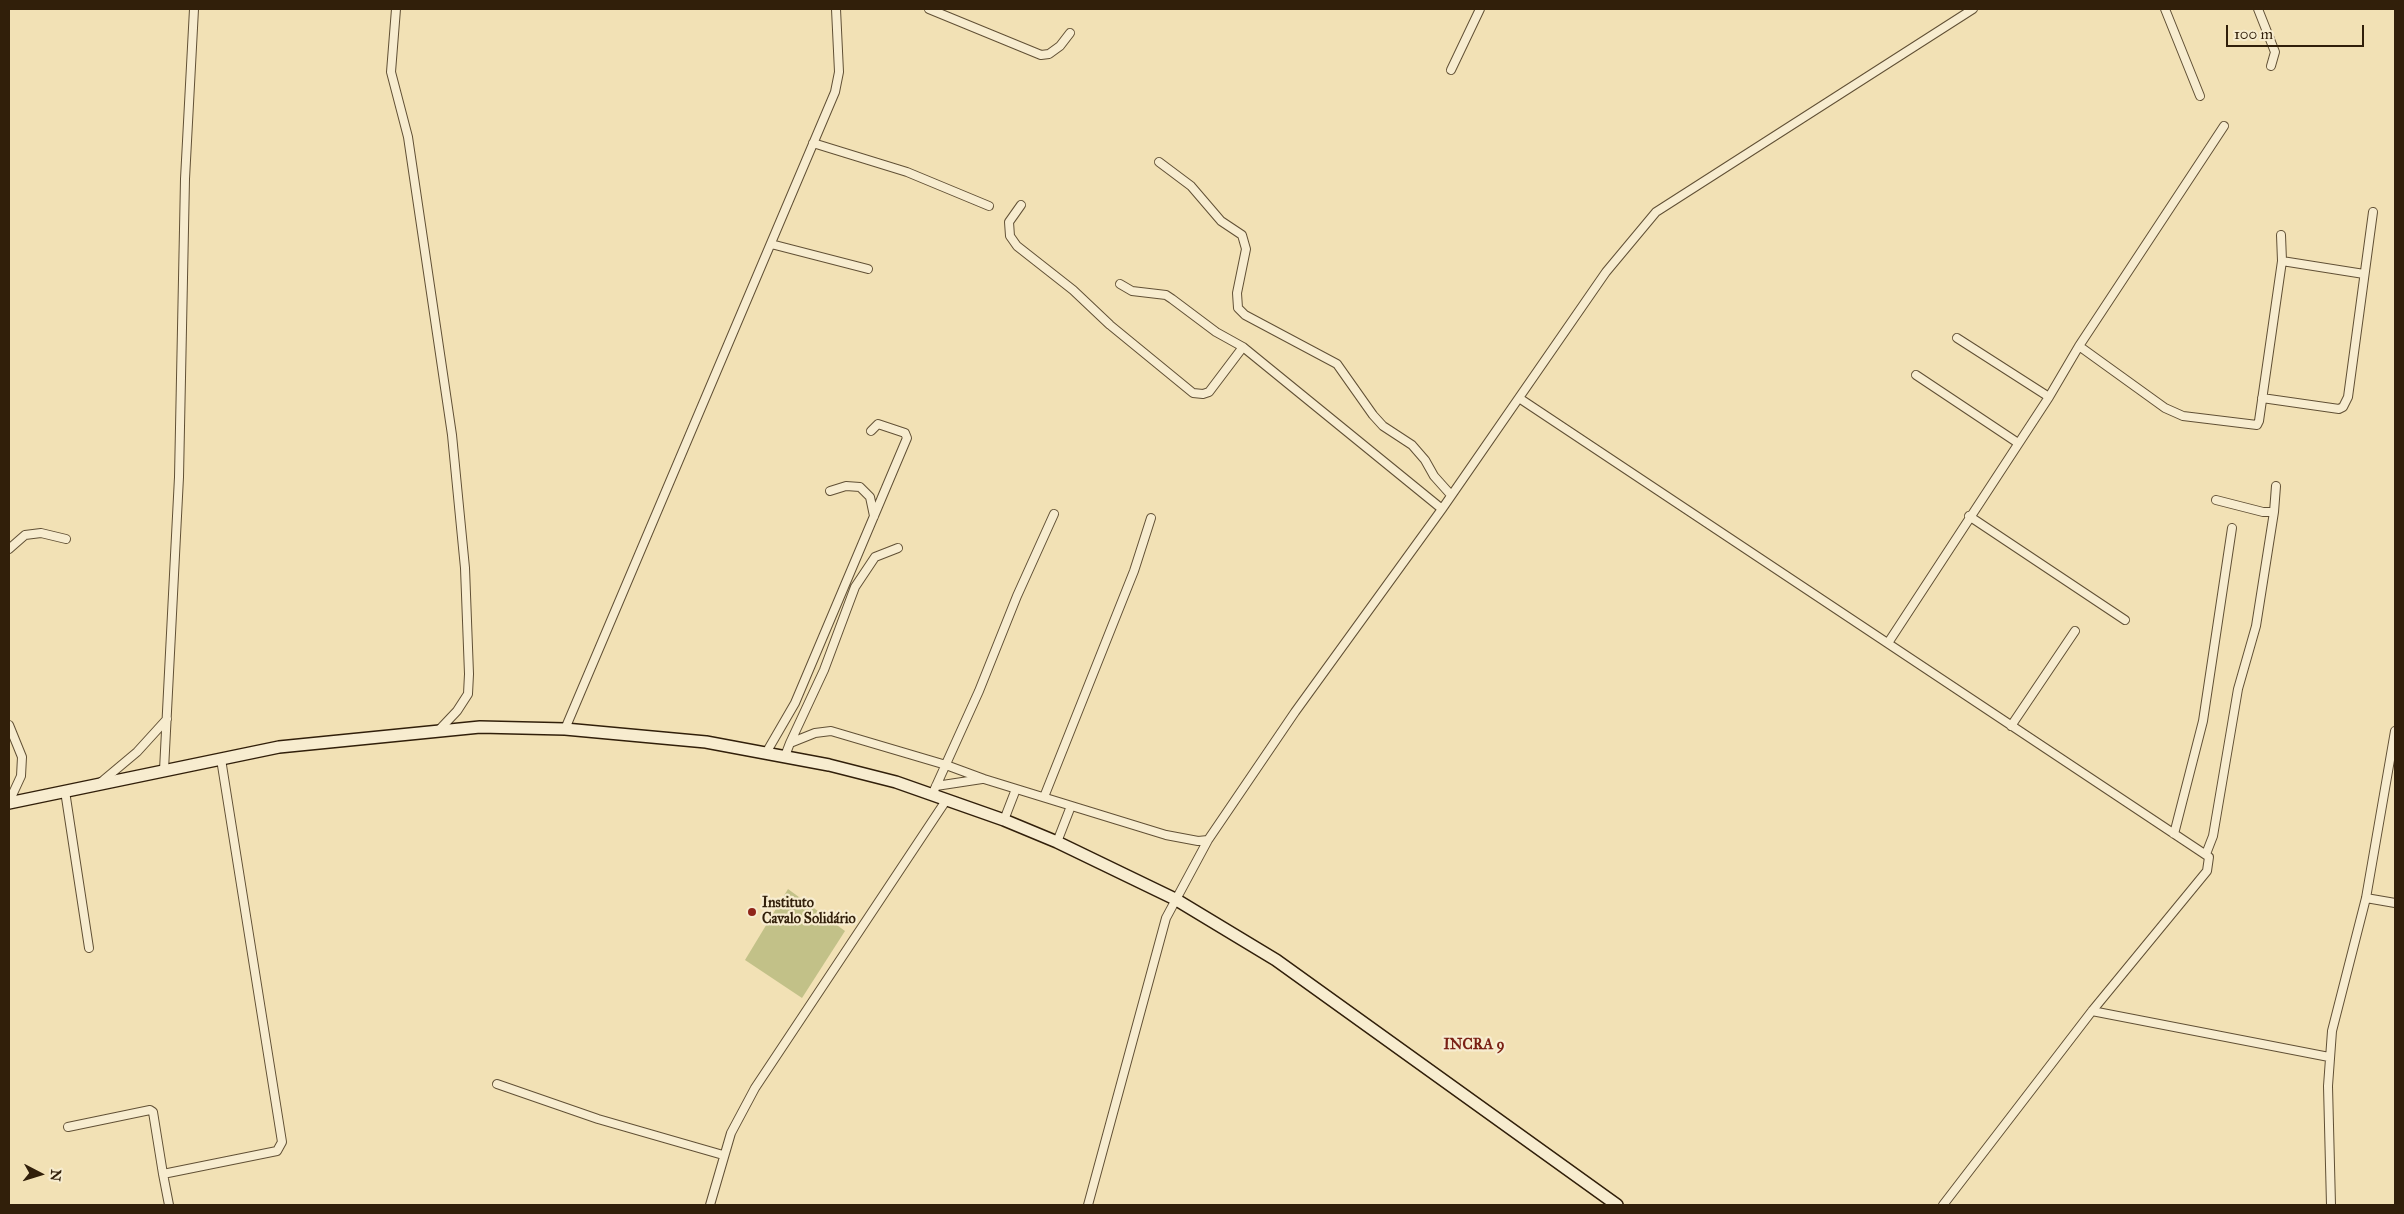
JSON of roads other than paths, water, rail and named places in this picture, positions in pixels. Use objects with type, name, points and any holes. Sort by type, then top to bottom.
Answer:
[{"type":"main road","points":[[9,802],[279,747],[480,727],[565,729],[706,742],[785,756],[934,790],[947,800],[1004,820],[1057,842],[1176,899],[1276,960],[1617,1205]]},
{"type":"street","points":[[164,770],[179,477],[185,179],[194,9]]},
{"type":"street","points":[[396,9],[390,72],[408,137],[452,435],[465,568],[468,694],[458,711],[439,730]]},
{"type":"street","points":[[565,729],[771,244],[838,80],[836,9]]},
{"type":"street","points":[[930,9],[1041,55],[1049,54],[1070,33]]},
{"type":"street","points":[[1451,70],[1480,9]]},
{"type":"street","points":[[1088,1205],[1166,918],[1208,840],[1295,712],[1442,509],[1606,272],[1656,212],[1973,9]]},
{"type":"street","points":[[2165,9],[2200,96]]},
{"type":"street","points":[[2258,9],[2275,52],[2271,66]]},
{"type":"street","points":[[1888,643],[2224,126]]},
{"type":"street","points":[[813,143],[907,172],[990,206]]},
{"type":"street","points":[[1159,162],[1192,186],[1221,221],[1242,235],[1246,249],[1237,293],[1238,308],[1245,315],[1338,364],[1383,426],[1412,445],[1425,460],[1434,476],[1451,495]]},
{"type":"street","points":[[1021,205],[1010,222],[1010,236],[1017,246],[1073,290],[1110,325],[1193,393],[1203,394],[1209,392],[1243,347]]},
{"type":"street","points":[[2262,398],[2338,409],[2343,408],[2348,397],[2373,212]]},
{"type":"street","points":[[2080,346],[2165,408],[2182,416],[2253,426],[2259,421],[2282,261],[2281,235]]},
{"type":"street","points":[[771,244],[868,269]]},
{"type":"street","points":[[2282,261],[2364,274]]},
{"type":"street","points":[[1120,284],[1132,292],[1166,295],[1172,298],[1216,332],[1243,347],[1442,509]]},
{"type":"street","points":[[1957,338],[2048,397]]},
{"type":"street","points":[[1916,375],[2018,442]]},
{"type":"street","points":[[1519,398],[2209,857],[2207,871],[2092,1011],[1943,1205]]},
{"type":"street","points":[[766,753],[795,703],[907,438],[902,432],[878,424],[871,431]]},
{"type":"street","points":[[830,491],[846,486],[860,488],[870,497],[874,516]]},
{"type":"street","points":[[2206,854],[2213,836],[2238,689],[2256,626],[2274,512],[2276,486]]},
{"type":"street","points":[[2216,500],[2263,512],[2274,512]]},
{"type":"street","points":[[934,790],[1054,514]]},
{"type":"street","points":[[1970,516],[2126,620]]},
{"type":"street","points":[[1044,797],[1134,571],[1152,518]]},
{"type":"street","points":[[2174,834],[2203,721],[2232,528]]},
{"type":"street","points":[[9,549],[25,535],[41,533],[66,539]]},
{"type":"street","points":[[785,756],[824,670],[855,587],[875,557],[898,548]]},
{"type":"street","points":[[2011,726],[2075,631]]},
{"type":"street","points":[[99,784],[137,752],[167,719]]},
{"type":"street","points":[[9,725],[22,757],[21,776],[9,802]]},
{"type":"street","points":[[790,743],[815,733],[831,731],[946,765],[984,779],[1166,835],[1198,841],[1208,840]]},
{"type":"street","points":[[2331,1205],[2328,1057],[2332,1030],[2366,898],[2395,731]]},
{"type":"street","points":[[163,1174],[277,1151],[282,1142],[221,759]]},
{"type":"street","points":[[934,790],[984,779]]},
{"type":"street","points":[[1004,820],[1016,789]]},
{"type":"street","points":[[66,791],[89,948]]},
{"type":"street","points":[[710,1205],[723,1155],[731,1134],[755,1088],[947,800]]},
{"type":"street","points":[[1057,842],[1071,806]]},
{"type":"street","points":[[2366,898],[2395,903]]},
{"type":"street","points":[[2092,1011],[2328,1057]]},
{"type":"street","points":[[497,1084],[598,1118],[723,1155]]},
{"type":"street","points":[[68,1127],[150,1110],[153,1112],[169,1205]]},
{"type":"place","name":"Instituto Cavalo Solidário","points":[[752,912]]},
{"type":"district","name":"INCRA 9","points":[[1474,1045]]}]
